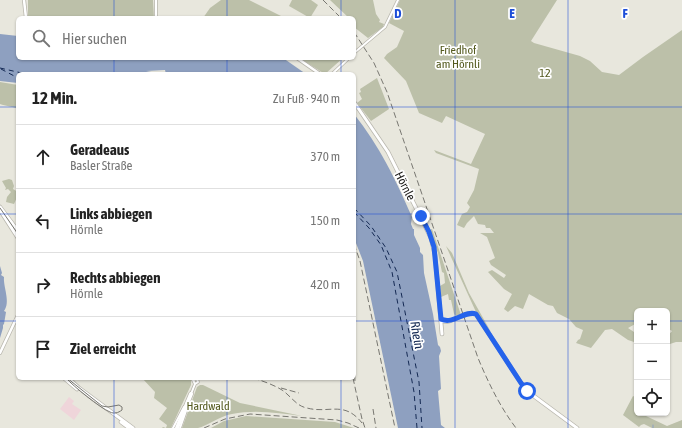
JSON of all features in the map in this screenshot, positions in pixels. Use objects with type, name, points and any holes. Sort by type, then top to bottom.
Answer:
[{"type":"highway","points":[[177,428],[191,394]]},
{"type":"main road","points":[[24,0],[26,16]]},
{"type":"main road","points":[[300,60],[317,72]]},
{"type":"main road","name":"Hörnle","points":[[356,105],[388,152],[431,238],[435,255],[442,334]]},
{"type":"main road","points":[[0,207],[16,228]]},
{"type":"main road","points":[[0,210],[16,235]]},
{"type":"main road","points":[[441,320],[447,321],[473,313],[478,316],[527,391],[577,428]]},
{"type":"main road","points":[[0,353],[16,319]]},
{"type":"main road","points":[[442,329],[447,321]]},
{"type":"main road","points":[[66,380],[129,428]]},
{"type":"main road","points":[[70,380],[133,428]]},
{"type":"street","points":[[156,0],[156,16]]},
{"type":"street","points":[[356,51],[385,27],[398,0]]},
{"type":"street","points":[[334,72],[347,60]]},
{"type":"street","points":[[194,380],[195,384]]},
{"type":"street","points":[[180,428],[191,394],[195,384],[198,382],[196,380]]},
{"type":"street","points":[[173,428],[191,394]]},
{"type":"shaded area","points":[[69,397],[74,401],[72,404],[81,410],[74,420],[60,409]]},
{"type":"green space","points":[[28,0],[153,0],[154,16],[28,16]]},
{"type":"green space","points":[[221,0],[249,0],[281,16],[204,16],[210,8]]},
{"type":"green space","points":[[292,0],[311,0],[318,5],[311,16],[306,16],[289,6]]},
{"type":"green space","points":[[330,0],[373,0],[376,14],[380,20],[379,22],[384,24],[383,27],[368,38],[356,29],[356,16],[347,16]]},
{"type":"green space","points":[[400,0],[557,0],[531,41],[580,56],[590,61],[602,72],[619,75],[682,30],[682,342],[670,344],[670,333],[672,331],[670,330],[670,308],[634,308],[634,325],[628,328],[634,332],[634,342],[628,340],[612,329],[605,330],[591,348],[576,343],[580,339],[583,330],[576,327],[569,319],[557,313],[553,306],[548,305],[529,294],[523,309],[515,306],[508,312],[504,309],[512,294],[504,289],[488,272],[492,270],[504,278],[506,275],[491,265],[489,261],[495,258],[487,237],[480,233],[494,233],[490,228],[486,228],[485,225],[478,224],[474,216],[464,228],[457,225],[462,214],[467,212],[470,207],[467,203],[474,190],[479,169],[436,153],[434,150],[471,164],[485,134],[446,116],[442,123],[419,113],[406,81],[384,58],[397,47],[404,31],[389,23]]},
{"type":"green space","points":[[302,60],[341,60],[327,72],[322,72]]},
{"type":"green space","points":[[377,78],[389,109],[371,121],[357,103],[362,99],[359,93],[361,92],[360,89]]},
{"type":"green space","points":[[0,82],[16,85],[16,108],[0,104]]},
{"type":"green space","points":[[9,179],[12,180],[14,186],[13,189],[16,191],[16,200],[14,204],[6,202],[7,197],[11,192],[8,189],[5,190],[6,188],[2,181]]},
{"type":"green space","points":[[432,229],[461,315],[457,317],[454,314],[448,294],[441,297],[440,286],[445,283],[444,273],[442,272],[438,253],[429,230]]},
{"type":"green space","points":[[446,246],[452,253],[469,293],[491,332],[476,312]]},
{"type":"green space","name":"Hardwald","points":[[144,380],[191,380],[191,385],[171,428],[166,428],[167,425],[159,419],[167,408],[154,398],[155,392]]},
{"type":"green space","name":"Hardwald","points":[[203,385],[240,403],[302,416],[267,412],[249,412],[232,414],[198,428],[182,428],[197,387]]},
{"type":"green space","points":[[633,396],[634,416],[646,416],[667,426],[682,420],[682,428],[652,428],[644,424],[639,427],[623,415]]},
{"type":"green space","name":"Hardwald","points":[[246,416],[335,422],[354,428],[211,428],[224,421]]},
{"type":"water","points":[[0,34],[16,36],[16,60],[286,60],[303,72],[166,72],[165,70],[146,71],[152,72],[16,72],[16,83],[0,81]]},
{"type":"water","name":"Rhein","points":[[356,117],[372,139],[399,189],[412,217],[411,224],[414,229],[414,235],[420,248],[420,252],[423,255],[424,273],[438,345],[441,351],[439,356],[441,389],[438,391],[441,425],[445,428],[398,428],[363,261],[356,243]]},
{"type":"water","points":[[0,266],[2,273],[1,275],[4,277],[7,303],[4,311],[6,312],[0,338]]},
{"type":"ferry route","points":[[0,68],[17,72]]},
{"type":"ferry route","points":[[1,69],[16,77]]},
{"type":"ferry route","points":[[356,210],[371,226],[386,248],[397,272],[419,382],[422,428]]},
{"type":"ferry route","points":[[356,214],[369,228],[381,245],[392,272],[414,392],[417,428]]},
{"type":"tram line","points":[[0,208],[16,231]]},
{"type":"tram line","points":[[68,380],[106,410],[112,413],[122,410],[122,407],[119,405],[108,407],[102,406],[70,380]]},
{"type":"railway","points":[[323,0],[339,16]]},
{"type":"railway","points":[[356,35],[374,63],[387,92],[478,358],[495,394],[516,428]]},
{"type":"railway","points":[[356,250],[360,261],[395,428]]},
{"type":"railway","points":[[259,380],[279,388],[303,407],[322,410],[342,410],[349,412],[362,423]]},
{"type":"railway","points":[[353,380],[365,428]]},
{"type":"railway","points":[[281,388],[299,393]]},
{"type":"railway","points":[[373,409],[376,428]]},
{"type":"railway","points":[[204,428],[225,419],[250,414],[337,420],[359,428]]},
{"type":"route","points":[[421,216],[434,247],[441,320],[448,321],[471,313],[476,314],[527,391]]},
{"type":"park label","name":"Friedhof am Hörnli","points":[[458,57]]},
{"type":"park label","name":"12","points":[[545,73]]}]
